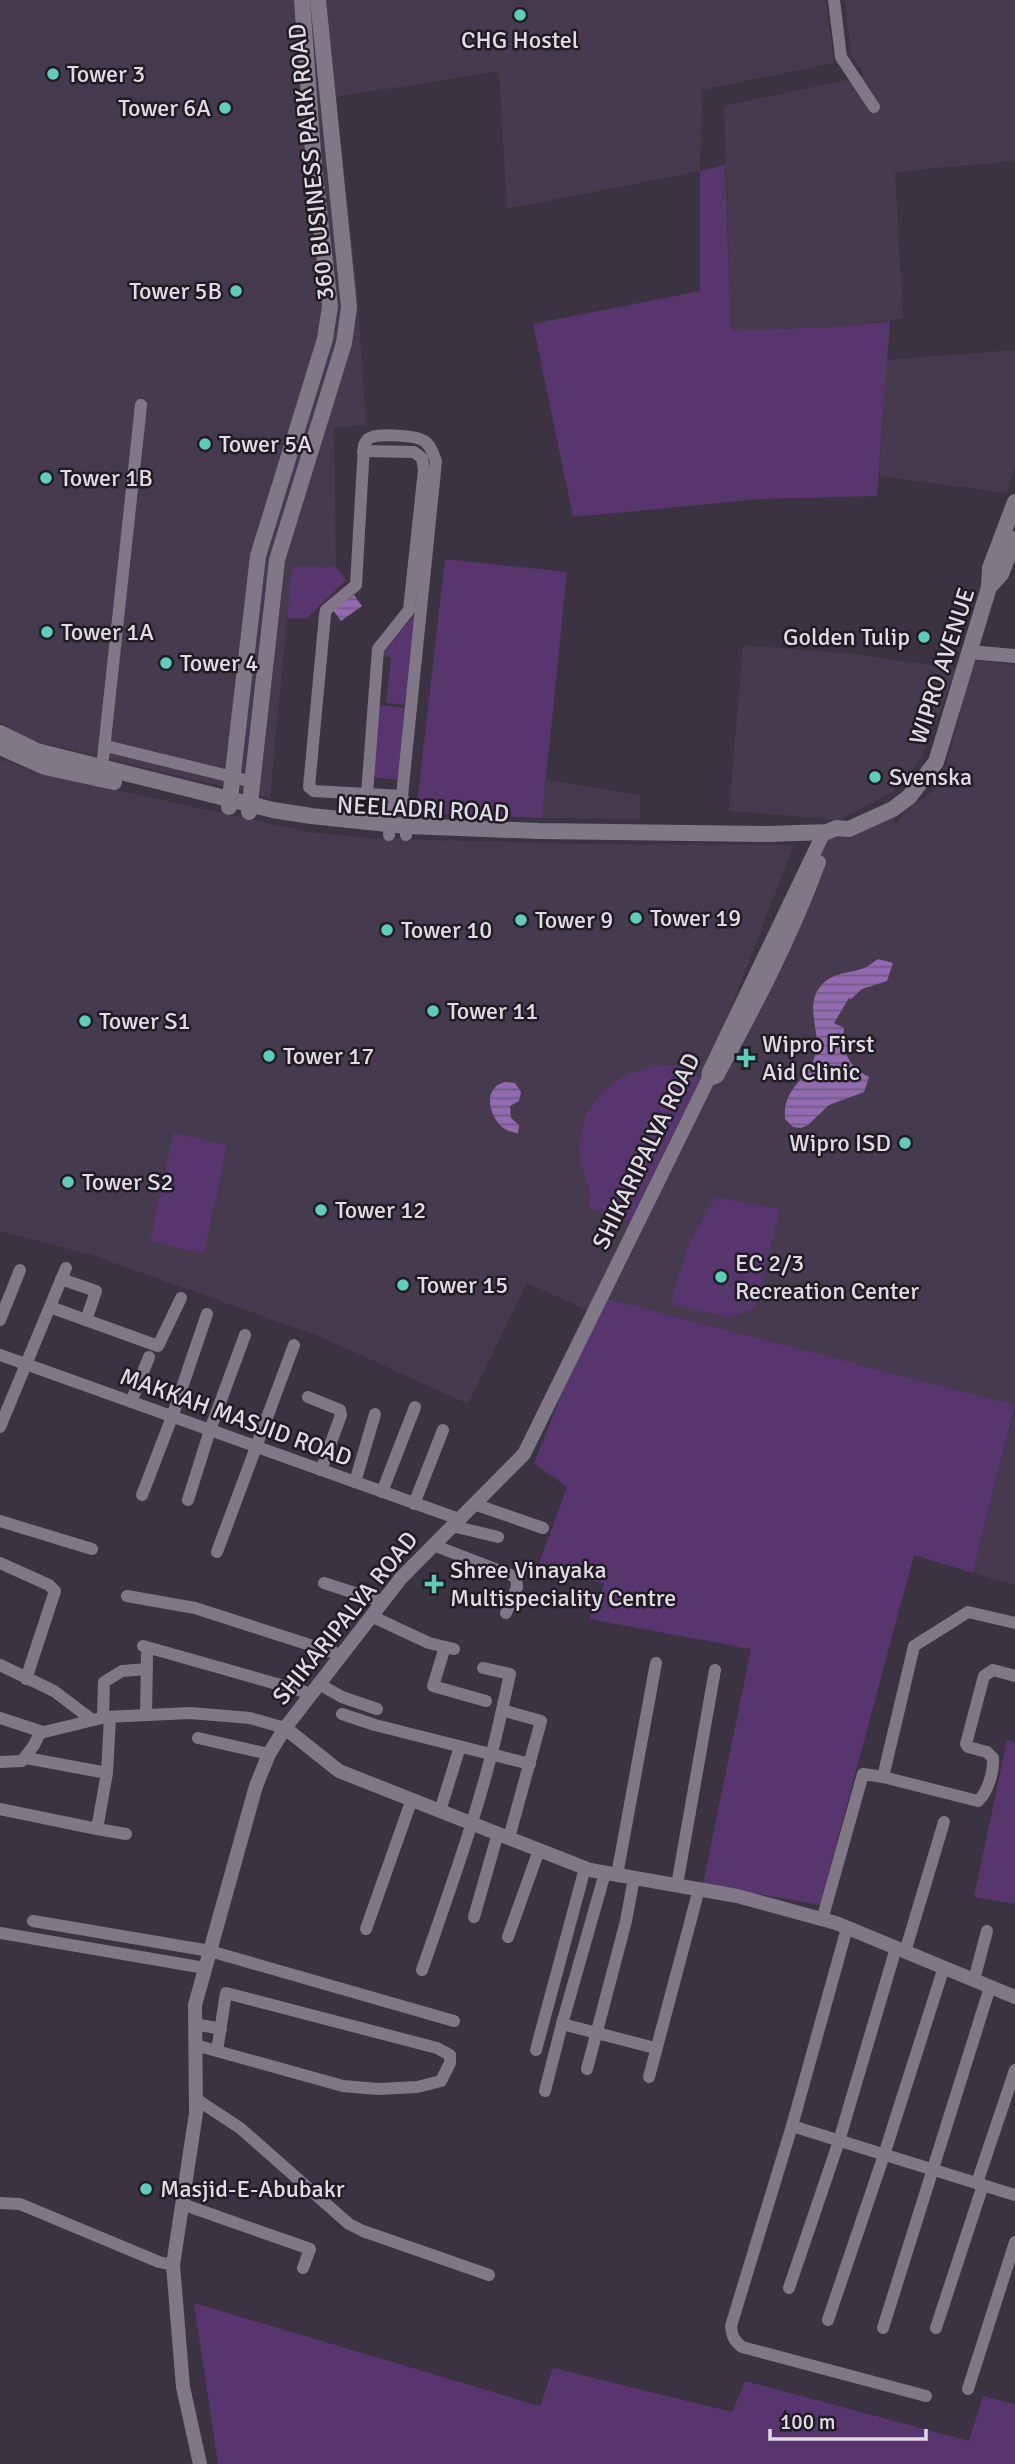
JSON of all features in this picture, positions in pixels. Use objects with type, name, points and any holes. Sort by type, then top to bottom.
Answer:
[{"type":"main road","name":"360 BUSINESS PARK ROAD","points":[[230,803],[258,556],[325,339],[330,306],[314,165],[302,0]]},
{"type":"main road","name":"360 BUSINESS PARK ROAD","points":[[250,808],[277,560],[344,343],[349,307],[317,0]]},
{"type":"main road","points":[[989,587],[990,568],[1012,510]]},
{"type":"main road","name":"WIPRO AVENUE","points":[[825,836],[836,828],[849,829],[893,808],[909,797],[936,762],[989,587],[1001,574],[1015,539]]},
{"type":"main road","name":"NEELADRI ROAD","points":[[0,733],[37,751],[250,808],[398,830],[825,836]]},
{"type":"main road","name":"NEELADRI ROAD","points":[[0,747],[46,767],[230,803]]},
{"type":"street","points":[[834,0],[841,57],[874,107]]},
{"type":"street","points":[[102,768],[141,405]]},
{"type":"street","points":[[398,830],[391,808],[402,796],[436,461],[431,449],[414,437],[377,437],[367,440],[363,451],[357,579],[352,589],[327,610],[325,615],[309,787],[314,791],[402,796]]},
{"type":"street","points":[[363,451],[414,452],[422,458],[424,470],[409,610],[378,649],[367,794]]},
{"type":"street","points":[[969,652],[1015,656]]},
{"type":"street","points":[[106,746],[253,782]]},
{"type":"street","name":"SHIKARIPALYA ROAD","points":[[200,2464],[183,2387],[173,2265],[196,2113],[195,2005],[256,1786],[269,1754],[285,1728],[401,1578],[524,1454],[825,836]]},
{"type":"street","points":[[0,1320],[20,1270]]},
{"type":"street","points":[[0,1427],[64,1273],[96,1291],[86,1320]]},
{"type":"street","points":[[50,1307],[158,1346],[181,1298]]},
{"type":"street","points":[[142,1495],[207,1314]]},
{"type":"street","points":[[188,1500],[245,1335]]},
{"type":"street","points":[[217,1552],[294,1345]]},
{"type":"street","name":"MAKKAH MASJID ROAD","points":[[0,1355],[355,1482],[455,1523],[498,1537]]},
{"type":"street","points":[[131,1402],[149,1357]]},
{"type":"street","points":[[308,1397],[340,1410],[341,1415],[321,1470]]},
{"type":"street","points":[[382,1492],[415,1408]]},
{"type":"street","points":[[355,1482],[376,1414]]},
{"type":"street","points":[[414,1504],[443,1430]]},
{"type":"street","points":[[474,1504],[543,1528]]},
{"type":"street","points":[[0,1521],[92,1549]]},
{"type":"street","points":[[433,1545],[516,1577],[517,1587],[506,1614]]},
{"type":"street","points":[[0,1563],[49,1585],[55,1591],[26,1679]]},
{"type":"street","points":[[324,1583],[383,1602]]},
{"type":"street","points":[[127,1596],[195,1608],[341,1655]]},
{"type":"street","points":[[883,1777],[914,1646],[968,1612],[1015,1623]]},
{"type":"street","points":[[371,1616],[429,1643],[450,1648],[433,1686],[486,1701]]},
{"type":"street","points":[[146,1715],[145,1650],[316,1689],[377,1709]]},
{"type":"street","points":[[545,2091],[562,2024],[611,1874],[656,1663]]},
{"type":"street","points":[[0,1665],[101,1718]]},
{"type":"street","points":[[422,1970],[474,1824],[493,1754],[510,1674],[483,1668]]},
{"type":"street","points":[[96,1829],[107,1773],[101,1718],[104,1682],[122,1671],[147,1669]]},
{"type":"street","points":[[677,1885],[715,1670]]},
{"type":"street","points":[[822,1920],[863,1774],[974,1801],[982,1798],[994,1764],[993,1758],[987,1752],[966,1744],[984,1676],[993,1670],[1015,1676]]},
{"type":"street","points":[[474,1917],[530,1764],[541,1721],[502,1710]]},
{"type":"street","points":[[0,1762],[23,1761],[40,1733],[101,1718],[220,1714],[250,1718],[285,1728],[339,1771],[585,1868],[737,1896],[822,1920],[1015,1997]]},
{"type":"street","points":[[342,1714],[530,1764]]},
{"type":"street","points":[[0,1718],[43,1732]]},
{"type":"street","points":[[198,1738],[269,1754]]},
{"type":"street","points":[[440,1811],[458,1753]]},
{"type":"street","points":[[26,1758],[107,1773]]},
{"type":"street","points":[[366,1929],[412,1799]]},
{"type":"street","points":[[0,1809],[126,1834]]},
{"type":"street","points":[[789,2288],[944,1822]]},
{"type":"street","points":[[509,1937],[539,1850]]},
{"type":"street","points":[[536,2050],[585,1868]]},
{"type":"street","points":[[587,2069],[626,1921],[634,1878]]},
{"type":"street","points":[[649,2077],[699,1889]]},
{"type":"street","points":[[33,1921],[210,1951],[454,2021]]},
{"type":"street","points":[[847,1928],[792,2126],[731,2326],[734,2342],[742,2347],[926,2396]]},
{"type":"street","points":[[975,1980],[987,1931]]},
{"type":"street","points":[[0,1933],[205,1968]]},
{"type":"street","points":[[828,2320],[944,1967]]},
{"type":"street","points":[[883,2328],[990,1987]]},
{"type":"street","points":[[195,2045],[343,2086],[378,2090],[417,2087],[441,2081],[450,2063],[450,2056],[437,2048],[226,1993],[218,2050]]},
{"type":"street","points":[[195,2024],[221,2029]]},
{"type":"street","points":[[562,2024],[656,2048]]},
{"type":"street","points":[[936,2328],[1015,2070]]},
{"type":"street","points":[[196,2099],[240,2128],[349,2224],[489,2274]]},
{"type":"street","points":[[792,2126],[1015,2195]]},
{"type":"street","points":[[0,2203],[20,2204],[159,2262],[173,2265]]},
{"type":"street","points":[[182,2204],[310,2249],[303,2268]]},
{"type":"street","points":[[968,2389],[1015,2242]]},
{"type":"shaded area","points":[[0,0],[826,0],[834,63],[702,90],[700,171],[507,209],[499,71],[336,97],[357,289],[366,425],[334,428],[336,567],[292,566],[270,798],[31,740],[0,722]]},
{"type":"shaded area","points":[[845,0],[1015,0],[1015,161],[895,172],[903,318],[849,326],[731,331],[724,106],[865,76],[851,54]]},
{"type":"shaded area","points":[[725,165],[731,331],[849,326],[890,321],[877,496],[761,499],[573,517],[533,324],[700,291],[700,171]]},
{"type":"shaded area","points":[[1015,350],[1015,466],[1007,493],[879,476],[887,360]]},
{"type":"shaded area","points":[[445,559],[567,572],[542,818],[416,813]]},
{"type":"shaded area","points":[[292,566],[336,567],[346,580],[306,619],[287,618]]},
{"type":"shaded area","points":[[354,595],[362,606],[341,621],[333,610]]},
{"type":"shaded area","points":[[417,611],[408,705],[386,703],[391,657],[380,656]]},
{"type":"shaded area","points":[[743,645],[853,654],[956,669],[921,759],[893,792],[839,820],[729,811]]},
{"type":"shaded area","points":[[974,660],[1015,665],[1015,1405],[602,1297],[593,1313],[527,1283],[468,1404],[321,1337],[92,1255],[0,1231],[0,759],[42,774],[309,832],[368,838],[582,844],[794,845],[725,1023],[827,832],[888,803],[895,824],[909,808],[933,791],[945,769]]},
{"type":"shaded area","points":[[376,705],[407,708],[400,780],[370,777]]},
{"type":"shaded area","points":[[546,780],[640,795],[640,819],[542,818]]},
{"type":"shaded area","points":[[878,959],[893,963],[887,981],[862,989],[849,998],[834,1023],[844,1028],[845,1051],[851,1063],[869,1077],[864,1092],[829,1105],[808,1125],[793,1127],[785,1119],[785,1107],[792,1090],[809,1069],[816,1051],[813,1010],[816,994],[829,979],[864,968]]},
{"type":"shaded area","points":[[651,1067],[682,1067],[707,1082],[637,1225],[627,1219],[589,1209],[589,1188],[580,1157],[585,1120],[593,1104],[618,1080]]},
{"type":"shaded area","points":[[505,1082],[515,1083],[521,1092],[519,1101],[510,1106],[511,1118],[519,1125],[518,1134],[502,1127],[491,1109],[493,1089]]},
{"type":"shaded area","points":[[173,1133],[227,1145],[204,1254],[150,1241]]},
{"type":"shaded area","name":"EC 2/3 Recreation Center","points":[[715,1197],[780,1209],[755,1308],[729,1318],[671,1304],[686,1250]]},
{"type":"shaded area","points":[[601,1297],[1015,1405],[973,1573],[914,1555],[820,1905],[703,1884],[751,1649],[589,1619],[604,1584],[538,1566],[567,1487],[534,1463]]},
{"type":"shaded area","points":[[1015,1407],[1015,1585],[973,1573]]},
{"type":"shaded area","points":[[1007,1740],[1015,1742],[1015,1904],[974,1897]]},
{"type":"shaded area","points":[[194,2303],[540,2406],[553,2368],[732,2412],[745,2381],[969,2441],[983,2396],[1015,2404],[1015,2464],[218,2464]]},
{"type":"place","name":"CHG Hostel","points":[[520,15]]},
{"type":"place","name":"Tower 3","points":[[53,74]]},
{"type":"place","name":"Tower 6A","points":[[225,108]]},
{"type":"place","name":"Tower 5B","points":[[236,291]]},
{"type":"place","name":"Tower 5A","points":[[205,444]]},
{"type":"place","name":"Tower 1B","points":[[46,478]]},
{"type":"place","name":"Tower 1A","points":[[47,632]]},
{"type":"place","name":"Golden Tulip","points":[[924,637]]},
{"type":"place","name":"Tower 4","points":[[166,663]]},
{"type":"place","name":"Svenska","points":[[875,777]]},
{"type":"place","name":"Tower 19","points":[[636,918]]},
{"type":"place","name":"Tower 9","points":[[521,920]]},
{"type":"place","name":"Tower 10","points":[[387,930]]},
{"type":"place","name":"Tower 11","points":[[433,1011]]},
{"type":"place","name":"Tower S1","points":[[85,1021]]},
{"type":"place","name":"Tower 17","points":[[269,1056]]},
{"type":"place","name":"Wipro First Aid Clinic","points":[[746,1058]]},
{"type":"place","name":"Wipro ISD","points":[[905,1143]]},
{"type":"place","name":"Tower S2","points":[[68,1182]]},
{"type":"place","name":"Tower 12","points":[[321,1210]]},
{"type":"place","name":"EC 2/3 Recreation Center","points":[[721,1277]]},
{"type":"place","name":"Tower 15","points":[[403,1285]]},
{"type":"place","name":"Shree Vinayaka Multispeciality Centre","points":[[434,1584]]},
{"type":"place","name":"Masjid-E-Abubakr","points":[[146,2189]]}]
